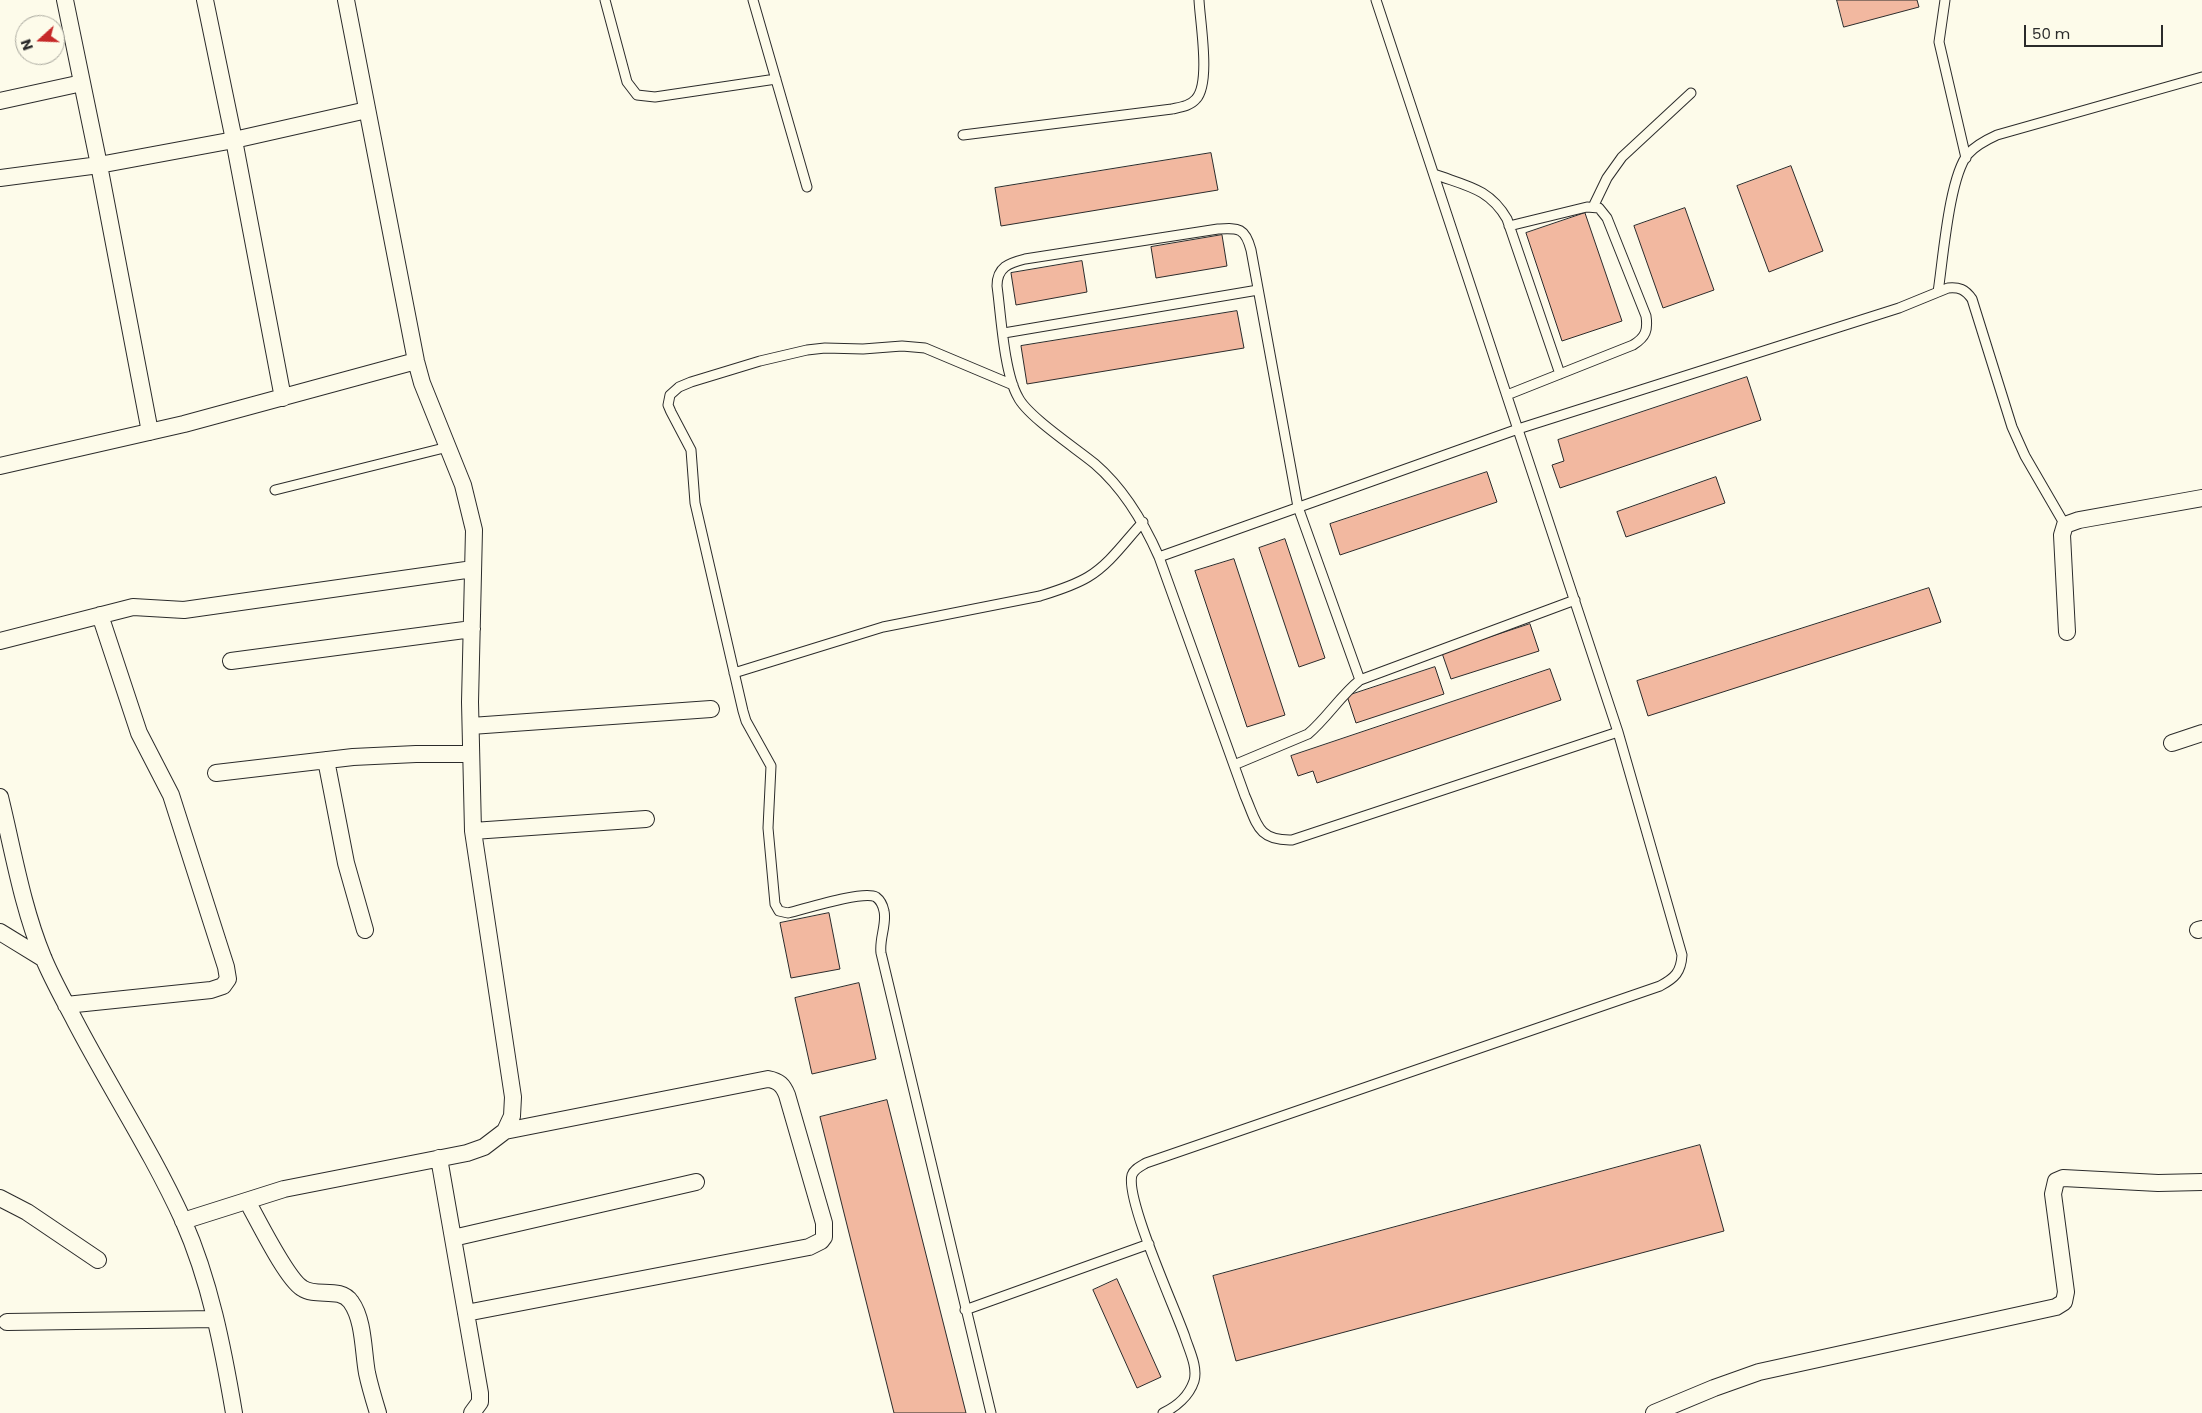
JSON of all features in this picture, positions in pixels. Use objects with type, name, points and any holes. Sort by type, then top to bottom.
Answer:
[{"type":"street","points":[[65,0],[99,165],[150,432]]},
{"type":"street","points":[[205,0],[234,140],[282,398]]},
{"type":"street","points":[[183,1221],[317,1181],[484,1148],[506,1130],[512,1116],[513,1097],[473,831],[471,726],[474,530],[470,510],[448,447],[422,383],[416,361],[346,0]]},
{"type":"street","points":[[0,101],[82,83]]},
{"type":"street","points":[[0,178],[99,165],[234,140],[367,110]]},
{"type":"street","points":[[0,466],[150,432],[416,361]]},
{"type":"street","points":[[2067,632],[2062,535],[2066,525],[2079,520],[2202,498]]},
{"type":"street","points":[[0,641],[133,607],[184,610],[473,569]]},
{"type":"street","points":[[66,1005],[211,990],[223,986],[228,979],[226,967],[171,794],[140,733],[100,615]]},
{"type":"street","points":[[231,661],[472,628]]},
{"type":"street","points":[[471,726],[711,710]]},
{"type":"street","points":[[2172,743],[2202,733]]},
{"type":"street","points":[[216,773],[326,760],[416,754],[471,754]]},
{"type":"street","points":[[326,760],[346,863],[365,930]]},
{"type":"street","points":[[0,797],[30,922],[44,959],[104,1076],[152,1160],[183,1221],[201,1267],[224,1351],[234,1413]]},
{"type":"street","points":[[473,831],[646,818]]},
{"type":"street","points":[[1,934],[44,959]]},
{"type":"street","points":[[466,1313],[809,1247],[821,1241],[824,1237],[824,1222],[787,1095],[780,1083],[775,1080],[768,1079],[506,1130]]},
{"type":"street","points":[[439,1158],[480,1393],[480,1402],[472,1413]]},
{"type":"street","points":[[1654,1413],[1759,1372],[2061,1305],[2064,1302],[2066,1292],[2053,1194],[2056,1181],[2063,1178],[2158,1183],[2202,1182]]},
{"type":"street","points":[[453,1238],[696,1182]]},
{"type":"street","points":[[0,1198],[27,1212],[98,1260]]},
{"type":"street","points":[[247,1201],[296,1284],[312,1293],[345,1296],[351,1302],[359,1323],[367,1373],[378,1413]]},
{"type":"street","points":[[7,1322],[215,1319]]},
{"type":"lane","points":[[605,0],[627,82],[637,95],[655,97],[776,80]]},
{"type":"lane","points":[[753,0],[806,187]]},
{"type":"lane","points":[[963,135],[1172,109],[1191,103],[1198,98],[1202,90],[1204,77],[1199,0]]},
{"type":"lane","points":[[1163,1413],[1182,1401],[1189,1391],[1194,1380],[1194,1364],[1136,1210],[1132,1189],[1132,1175],[1137,1169],[1146,1163],[1660,986],[1679,974],[1682,955],[1618,732],[1376,0]]},
{"type":"lane","points":[[1946,0],[1939,42],[1966,158]]},
{"type":"lane","points":[[1938,292],[1954,186],[1966,158],[1980,143],[1997,135],[2202,77]]},
{"type":"lane","points":[[1593,206],[1607,178],[1622,157],[1692,93]]},
{"type":"lane","points":[[1434,174],[1483,192],[1493,199],[1503,213],[1560,374]]},
{"type":"lane","points":[[1507,395],[1633,345],[1646,334],[1646,316],[1607,218],[1599,208],[1593,206],[1509,226]]},
{"type":"lane","points":[[1360,680],[1298,508],[1249,240],[1245,234],[1236,228],[1218,229],[1025,259],[1005,265],[997,277],[1009,370],[1018,398],[1027,408],[1097,466],[1118,489],[1143,522],[1159,557],[1245,796],[1262,832],[1270,838],[1292,840],[1618,732]]},
{"type":"lane","points":[[1159,557],[1518,429],[1880,314],[1948,288],[1957,287],[1964,289],[1972,298],[2012,427],[2025,456],[2066,525]]},
{"type":"lane","points":[[1004,333],[1258,290]]},
{"type":"lane","points":[[991,1413],[881,953],[880,945],[885,917],[883,906],[876,897],[863,895],[788,913],[783,913],[777,908],[768,828],[771,766],[746,721],[695,503],[692,450],[671,412],[668,400],[670,395],[679,387],[691,382],[760,361],[807,350],[825,348],[862,349],[902,346],[925,348],[1013,385]]},
{"type":"lane","points":[[276,490],[448,447]]},
{"type":"lane","points":[[734,673],[883,627],[1040,596],[1064,588],[1088,577],[1104,565],[1143,522]]},
{"type":"lane","points":[[1234,765],[1308,734],[1348,689],[1360,680],[1575,600]]},
{"type":"lane","points":[[965,1310],[1149,1244]]},
{"type":"building","points":[[1837,0],[1917,0],[1919,7],[1844,27]]},
{"type":"building","points":[[1211,153],[1218,190],[1001,226],[995,188]]},
{"type":"building","points":[[1791,166],[1823,251],[1769,272],[1737,186]]},
{"type":"building","points":[[1685,208],[1714,290],[1663,308],[1634,226]]},
{"type":"building","points":[[1585,213],[1622,321],[1562,341],[1526,233]]},
{"type":"building","points":[[1222,235],[1227,266],[1156,278],[1151,247]]},
{"type":"building","points":[[1082,261],[1087,292],[1016,305],[1011,273]]},
{"type":"building","points":[[1237,311],[1244,348],[1027,384],[1021,346]]},
{"type":"building","points":[[1747,377],[1761,420],[1560,488],[1552,465],[1564,461],[1558,440]]},
{"type":"building","points":[[1487,472],[1497,502],[1340,555],[1330,524]]},
{"type":"building","points":[[1716,477],[1725,503],[1626,537],[1617,512]]},
{"type":"building","points":[[1285,539],[1325,658],[1299,667],[1259,548]]},
{"type":"building","points":[[1234,559],[1285,715],[1247,727],[1195,571]]},
{"type":"building","points":[[1929,588],[1941,622],[1648,716],[1637,681]]},
{"type":"building","points":[[1530,624],[1539,651],[1451,679],[1442,653]]},
{"type":"building","points":[[1435,667],[1444,694],[1356,723],[1347,696]]},
{"type":"building","points":[[1550,669],[1561,700],[1317,783],[1313,771],[1298,776],[1291,756]]},
{"type":"building","points":[[829,913],[840,969],[791,978],[780,923]]},
{"type":"building","points":[[859,983],[876,1059],[812,1074],[795,998]]},
{"type":"building","points":[[887,1100],[966,1413],[894,1413],[820,1117]]},
{"type":"building","points":[[1700,1145],[1724,1231],[1236,1361],[1213,1276]]},
{"type":"building","points":[[1117,1279],[1161,1377],[1137,1388],[1093,1290]]}]
